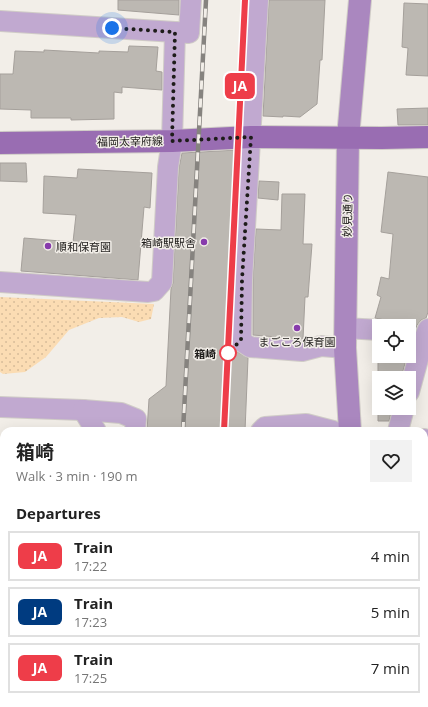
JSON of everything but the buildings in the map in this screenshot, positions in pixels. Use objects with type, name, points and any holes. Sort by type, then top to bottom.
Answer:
[{"type":"main road","name":"妙見通り","points":[[350,427],[345,338],[348,138],[360,0]]},
{"type":"main road","name":"福岡太宰府線","points":[[0,143],[172,141],[251,137],[428,137]]},
{"type":"street","points":[[0,21],[189,33],[191,0]]},
{"type":"street","points":[[258,0],[242,280],[241,340],[250,347],[302,351],[372,332]]},
{"type":"street","points":[[0,282],[148,292],[154,291],[162,282],[168,167],[172,141],[175,32]]},
{"type":"street","points":[[414,371],[422,340]]},
{"type":"street","points":[[0,408],[83,410],[121,413],[136,419],[135,427]]},
{"type":"street","points":[[83,410],[94,427]]},
{"type":"street","points":[[399,427],[402,415]]},
{"type":"street","points":[[266,427],[306,424],[318,427]]},
{"type":"shaded area","points":[[0,297],[154,304],[151,319],[139,322],[122,317],[99,318],[69,330],[46,357],[25,372],[3,374],[0,372]]},
{"type":"railway","points":[[183,427],[206,0]]},
{"type":"railway","points":[[224,427],[245,0]]},
{"type":"train","name":"JA","points":[[224,427],[245,0]]},
{"type":"place","name":"箱崎駅駅舎","points":[[204,242]]},
{"type":"place","name":"順和保育園","points":[[48,246]]},
{"type":"place","name":"まごころ保育園","points":[[297,328]]},
{"type":"place","name":"箱崎","points":[[228,353]]},
{"type":"route","points":[[112,28],[175,32],[172,141],[251,137],[242,280],[241,340],[228,353]]}]
